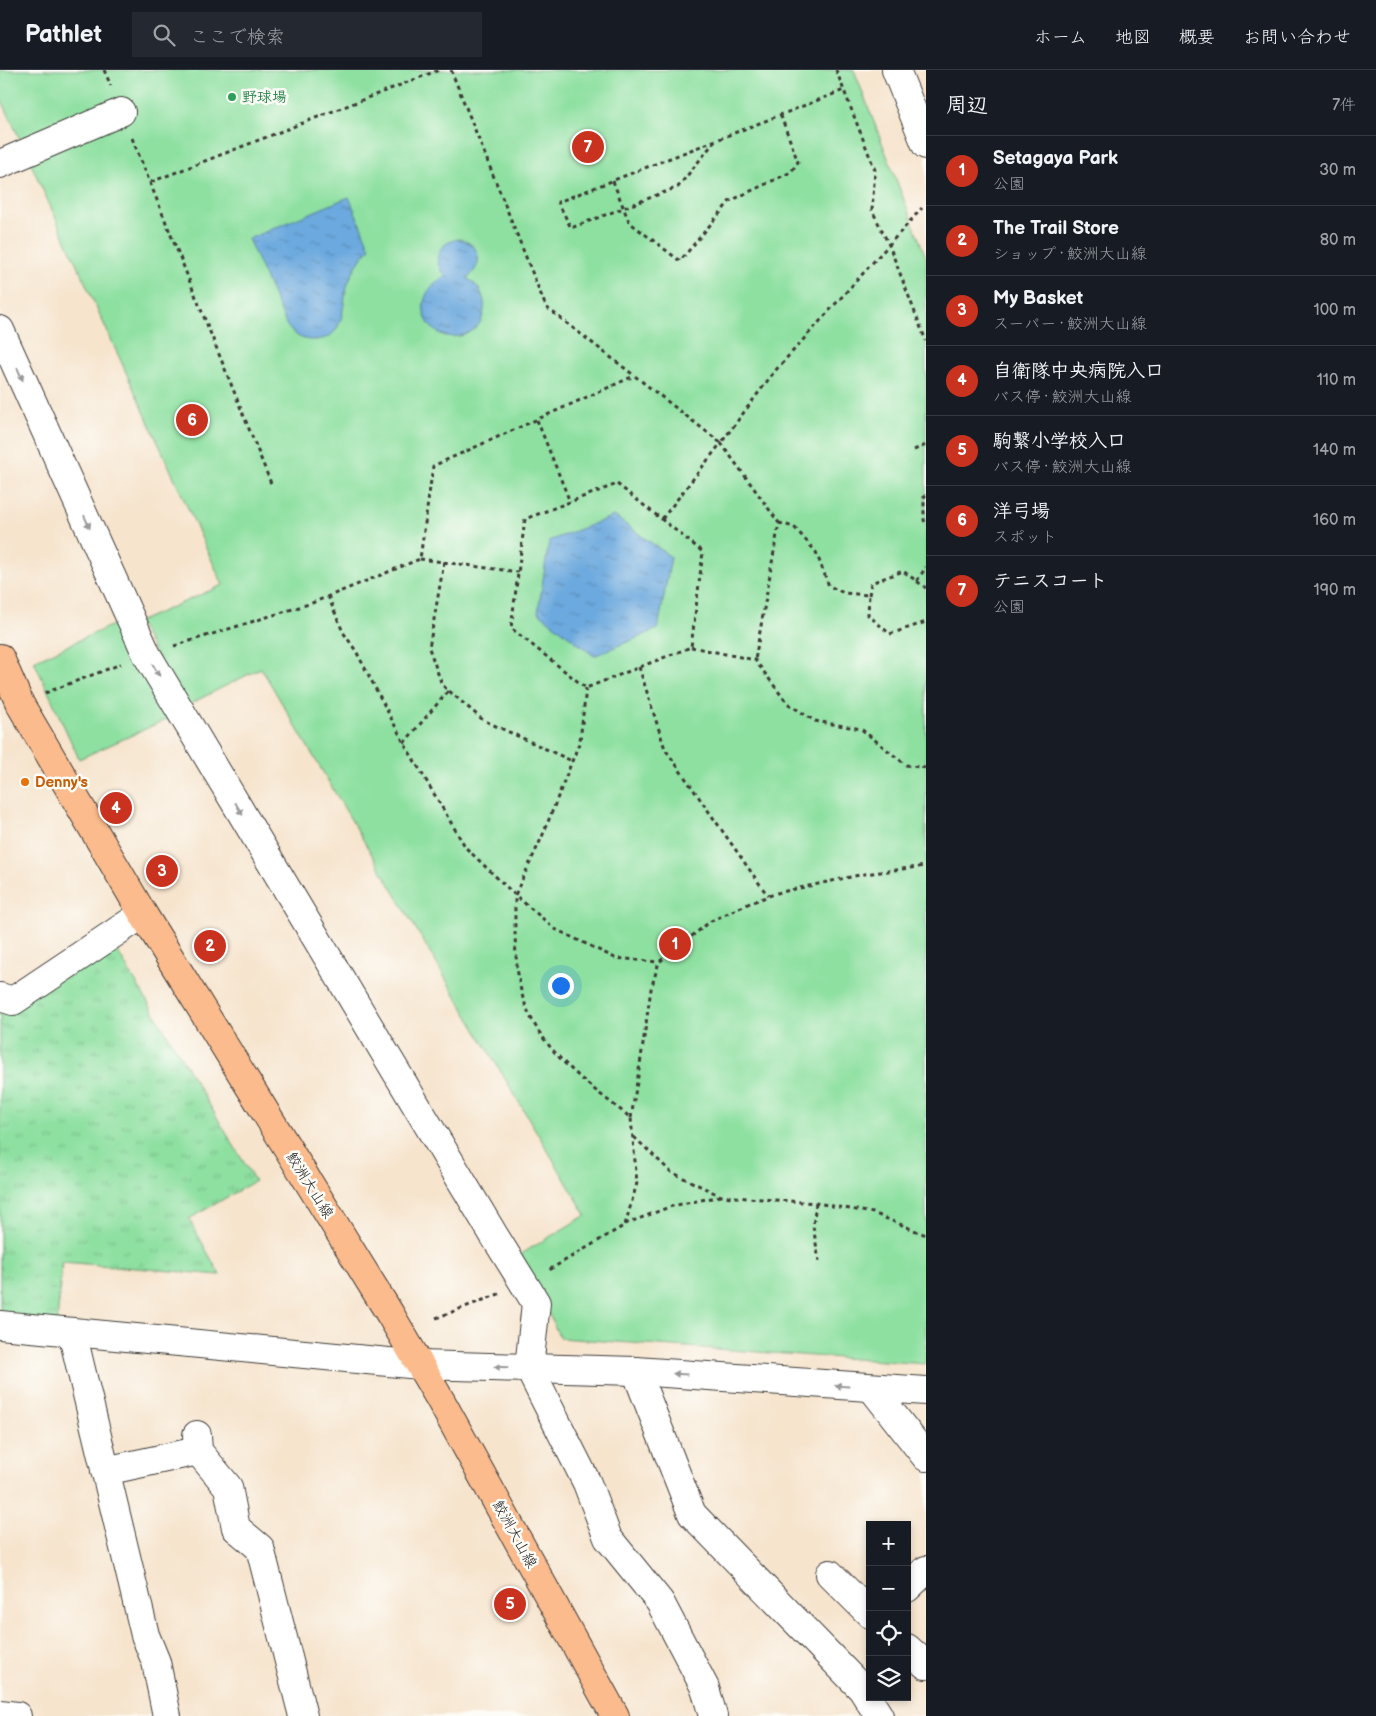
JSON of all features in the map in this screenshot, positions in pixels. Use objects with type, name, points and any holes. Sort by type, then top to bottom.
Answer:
[{"type":"main road","name":"鮫洲大山線","points":[[0,658],[20,704],[143,914],[456,1426],[615,1716]]},
{"type":"street","points":[[896,70],[926,145]]},
{"type":"street","points":[[0,164],[121,112]]},
{"type":"street","points":[[0,330],[147,655],[536,1303],[529,1368],[587,1483],[608,1538],[660,1602],[705,1688],[713,1716]]},
{"type":"street","points":[[0,997],[13,1001],[143,914]]},
{"type":"street","points":[[0,1325],[420,1365],[636,1371],[926,1391]]},
{"type":"street","points":[[72,1332],[145,1635],[156,1662],[168,1716]]},
{"type":"street","points":[[636,1371],[692,1514],[862,1689],[879,1716]]},
{"type":"street","points":[[872,1388],[926,1457]]},
{"type":"street","points":[[106,1471],[197,1443],[228,1487],[236,1528],[260,1548],[303,1716]]},
{"type":"street","points":[[911,1584],[926,1570]]},
{"type":"street","points":[[830,1574],[867,1611]]},
{"type":"street","points":[[911,1652],[926,1665]]},
{"type":"street","points":[[0,1714],[17,1716]]},
{"type":"path","points":[[104,70],[151,182],[272,486]]},
{"type":"path","points":[[151,182],[439,70]]},
{"type":"path","points":[[451,70],[546,307],[721,443],[780,523],[794,527],[816,552],[830,586],[844,593],[869,595]]},
{"type":"path","points":[[836,70],[876,170],[872,210],[889,245],[926,341]]},
{"type":"path","points":[[715,141],[678,187],[571,228],[558,202],[844,90]]},
{"type":"path","points":[[613,181],[629,222],[680,261],[730,201],[791,172],[798,162],[781,116]]},
{"type":"path","points":[[662,519],[774,372],[922,208]]},
{"type":"path","points":[[420,559],[433,466],[634,376]]},
{"type":"path","points":[[537,420],[570,502]]},
{"type":"path","points":[[914,450],[926,445]]},
{"type":"path","points":[[586,688],[510,628],[525,519],[618,484],[703,552],[691,647]]},
{"type":"path","points":[[926,495],[924,497],[924,520],[926,525]]},
{"type":"path","points":[[755,660],[780,523]]},
{"type":"path","points":[[312,603],[420,559],[518,572]]},
{"type":"path","points":[[444,562],[429,648],[442,685],[483,720],[572,761]]},
{"type":"path","points":[[917,581],[926,567]]},
{"type":"path","points":[[926,588],[903,571],[871,583],[868,615],[890,634],[926,622],[926,618]]},
{"type":"path","points":[[328,596],[343,632],[356,651],[404,743],[466,848],[555,929],[615,958],[659,962]]},
{"type":"path","points":[[586,688],[691,647],[755,660],[787,703],[815,721],[860,729],[906,765],[926,768]]},
{"type":"path","points":[[639,667],[665,748],[768,896]]},
{"type":"path","points":[[586,688],[580,741],[542,837],[515,894],[515,931],[519,980],[525,1004],[534,1023],[554,1052],[572,1070],[631,1118]]},
{"type":"path","points":[[404,743],[449,690]]},
{"type":"path","points":[[624,1224],[637,1183],[631,1118],[642,1058],[650,990],[659,962],[711,921],[768,896],[864,874],[926,866]]},
{"type":"path","points":[[633,1137],[671,1172],[721,1196]]},
{"type":"path","points":[[436,1318],[525,1285],[624,1224],[672,1206],[721,1196],[816,1203],[874,1212],[926,1235]]},
{"type":"path","points":[[816,1203],[813,1226],[819,1261]]},
{"type":"green space","points":[[0,70],[854,70],[926,257],[926,1364],[560,1338],[521,1254],[586,1215],[261,668],[184,707],[138,622],[223,585],[0,96]]},
{"type":"green space","points":[[119,622],[172,717],[79,759],[34,661]]},
{"type":"green space","points":[[105,949],[116,949],[255,1181],[189,1219],[220,1275],[62,1262],[57,1323],[0,1317],[0,1007]]},
{"type":"water","points":[[349,197],[370,248],[358,263],[349,281],[338,327],[324,339],[304,339],[287,326],[248,239]]},
{"type":"water","points":[[459,239],[472,245],[476,250],[478,261],[473,273],[467,278],[480,291],[484,300],[484,310],[477,327],[468,333],[455,337],[443,335],[433,329],[427,320],[424,309],[425,297],[433,286],[446,276],[438,264],[441,248]]},
{"type":"water","points":[[614,516],[671,557],[658,629],[594,656],[538,612],[549,541]]},
{"type":"place","name":"野球場","points":[[232,97]]},
{"type":"place","name":"テニスコート","points":[[588,147]]},
{"type":"place","name":"洋弓場","points":[[192,420]]},
{"type":"place","name":"Denny's","points":[[25,782]]},
{"type":"place","name":"自衛隊中央病院入口","points":[[116,808]]},
{"type":"place","name":"My Basket","points":[[162,871]]},
{"type":"place","name":"Setagaya Park","points":[[675,944]]},
{"type":"place","name":"The Trail Store","points":[[210,946]]},
{"type":"place","name":"駒繋小学校入口","points":[[510,1604]]}]
